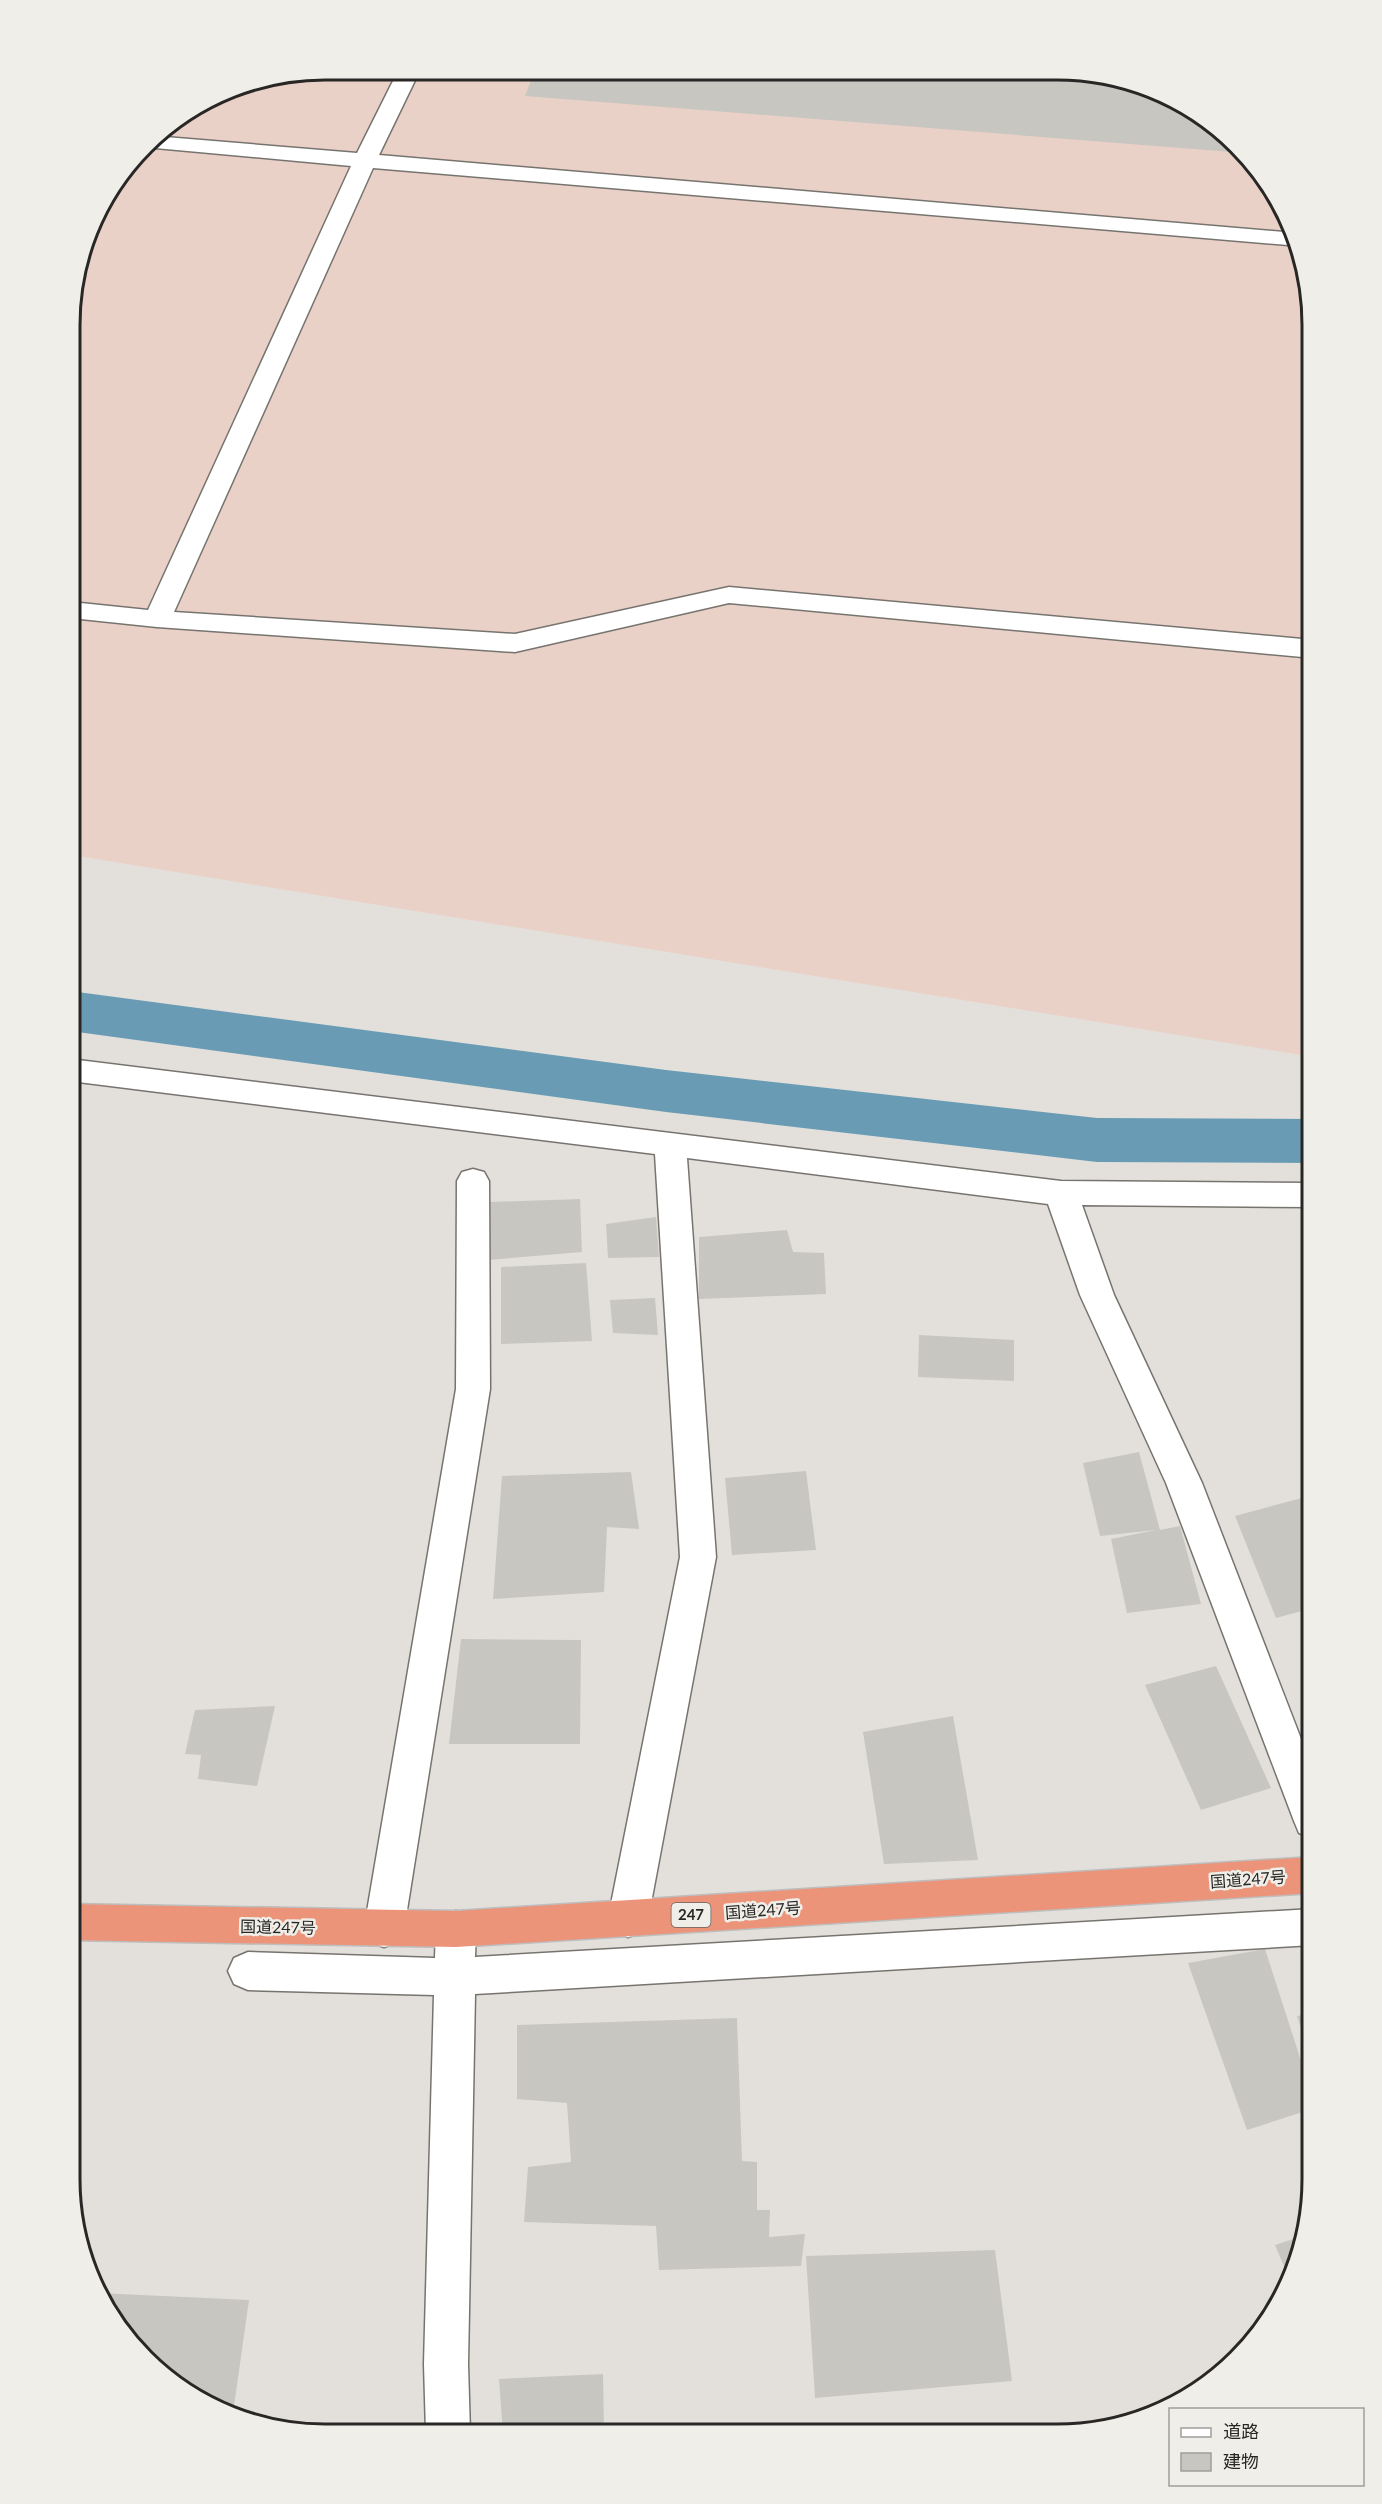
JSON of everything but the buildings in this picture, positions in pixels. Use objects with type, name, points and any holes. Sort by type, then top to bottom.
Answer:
[{"type":"highway","name":"国道247号","points":[[80,1923],[456,1929],[1302,1876]]},
{"type":"street","points":[[157,619],[364,162],[404,80]]},
{"type":"street","points":[[160,143],[1288,239]]},
{"type":"street","points":[[80,611],[157,619],[515,643],[729,595],[1128,630],[1302,649]]},
{"type":"street","points":[[80,1071],[1060,1192],[1302,1195]]},
{"type":"street","points":[[628,1919],[698,1557],[670,1143]]},
{"type":"street","points":[[384,1929],[473,1389],[473,1181]]},
{"type":"street","points":[[1060,1192],[1097,1295],[1184,1483],[1302,1795]]},
{"type":"street","points":[[248,1971],[456,1977],[1302,1928]]},
{"type":"street","points":[[448,2424],[446,2364],[456,1929]]},
{"type":"shaded area","points":[[308,80],[1074,80],[1106,84],[1137,92],[1180,112],[1207,130],[1242,163],[1270,202],[1290,245],[1298,276],[1302,308],[1302,1055],[80,856],[80,308],[84,276],[92,245],[112,202],[130,175],[163,140],[202,112],[245,92],[276,84]]},
{"type":"waterway","points":[[80,1012],[666,1091],[1097,1140],[1302,1141]]}]
